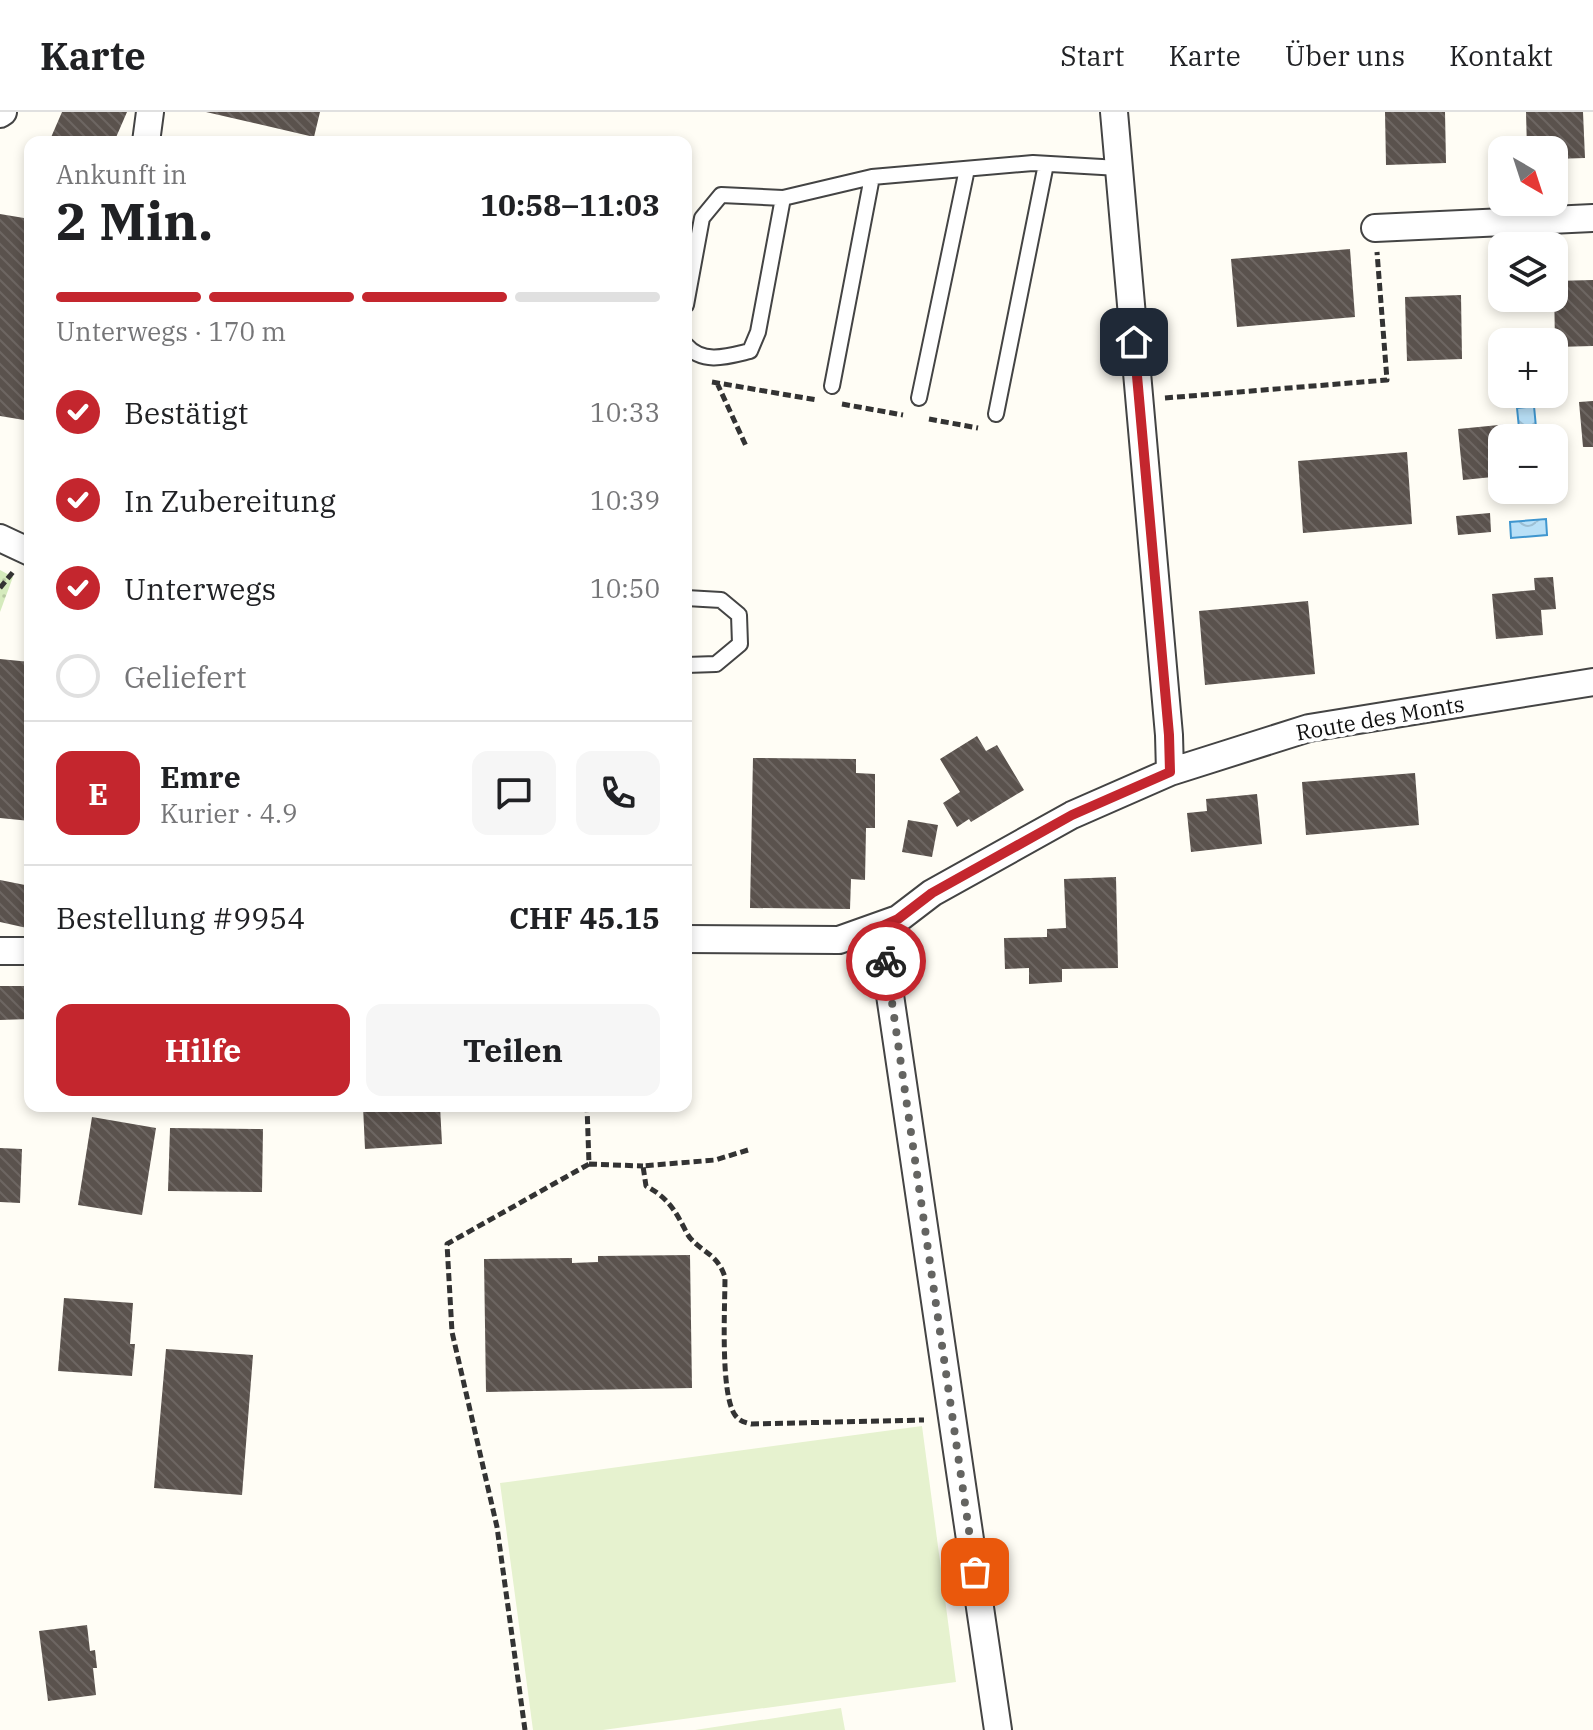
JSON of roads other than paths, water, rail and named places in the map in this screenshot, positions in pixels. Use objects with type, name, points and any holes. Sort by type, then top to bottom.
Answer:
[{"type":"street","points":[[147,136],[150,112]]},
{"type":"street","points":[[1114,112],[1170,772]]},
{"type":"street","points":[[1375,228],[1593,218]]},
{"type":"street","points":[[0,538],[24,549]]},
{"type":"street","name":"Route des Monts","points":[[692,939],[839,940],[898,919],[932,893],[1072,815],[1170,772],[1309,728],[1593,682]]},
{"type":"street","points":[[880,927],[998,1730]]},
{"type":"street","points":[[0,951],[24,951]]},
{"type":"lane","points":[[692,272],[702,218],[721,195],[783,198],[872,177],[967,169],[1046,164],[1119,168]]},
{"type":"lane","points":[[996,414],[1046,164]]},
{"type":"lane","points":[[919,398],[967,169]]},
{"type":"lane","points":[[832,386],[872,177]]},
{"type":"lane","points":[[692,353],[717,359],[750,351],[758,332],[783,198]]},
{"type":"lane","points":[[692,598],[721,600],[739,615],[740,644],[716,664],[692,665]]},
{"type":"water","points":[[1517,408],[1534,408],[1536,424],[1519,424]]},
{"type":"water","points":[[1546,519],[1547,535],[1511,538],[1510,522]]}]
